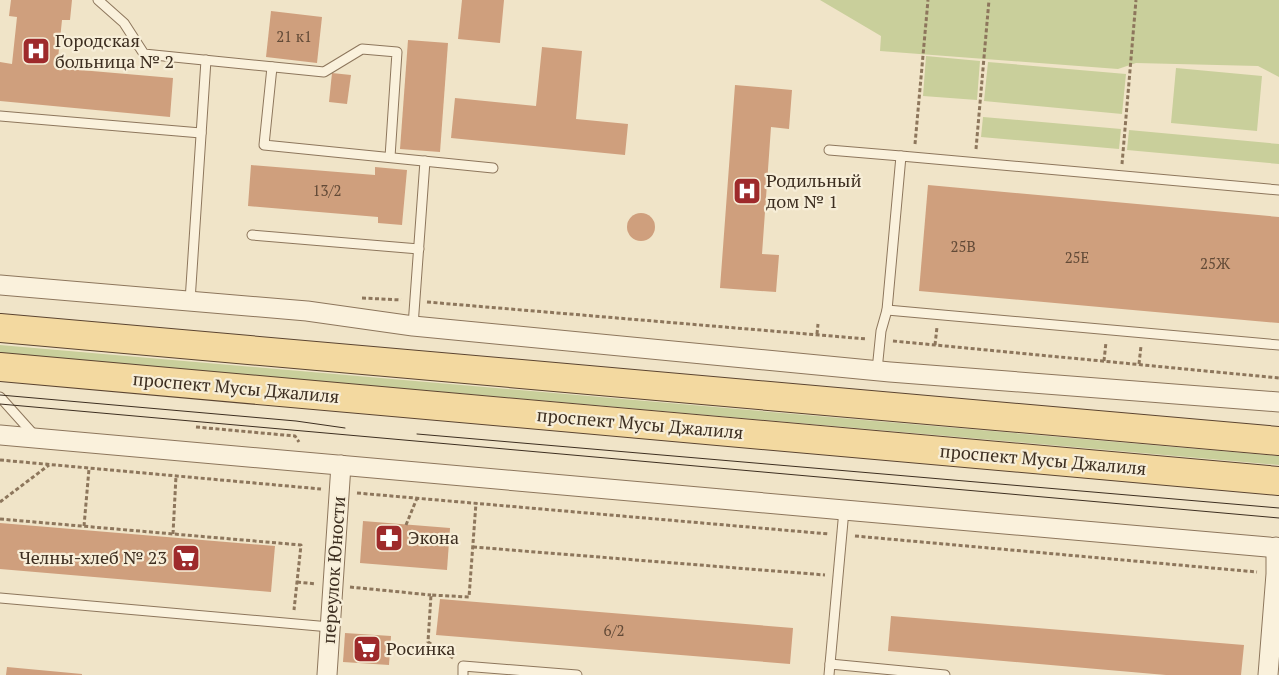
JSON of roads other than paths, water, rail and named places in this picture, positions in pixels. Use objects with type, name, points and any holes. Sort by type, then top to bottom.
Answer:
[{"type":"main road","points":[[0,328],[1279,441]]},
{"type":"main road","name":"проспект Мусы Джалиля","points":[[0,367],[1279,481]]},
{"type":"street","points":[[0,285],[307,311],[413,326],[877,370],[1279,402]]},
{"type":"street","points":[[0,435],[1277,548],[1268,675]]},
{"type":"street","name":"переулок Юности","points":[[327,675],[341,466]]},
{"type":"lane","points":[[98,0],[124,23],[144,54],[324,72],[362,49],[397,52],[390,157]]},
{"type":"lane","points":[[190,301],[206,60]]},
{"type":"lane","points":[[272,67],[264,145],[493,168]]},
{"type":"lane","points":[[0,116],[201,133]]},
{"type":"lane","points":[[829,150],[1279,190]]},
{"type":"lane","points":[[877,370],[881,331],[887,310],[901,156]]},
{"type":"lane","points":[[413,326],[425,161]]},
{"type":"lane","points":[[252,235],[419,249]]},
{"type":"lane","points":[[887,310],[1279,345]]},
{"type":"lane","points":[[0,397],[37,439]]},
{"type":"lane","points":[[829,675],[844,510]]},
{"type":"lane","points":[[0,598],[330,627]]},
{"type":"lane","points":[[830,664],[945,675]]},
{"type":"lane","points":[[463,670],[577,675]]},
{"type":"tram line","points":[[0,395],[296,421],[345,428]]},
{"type":"tram line","points":[[0,404],[1279,518]]},
{"type":"tram line","points":[[417,434],[1279,508]]},
{"type":"place","name":"Городская больница № 2","points":[[36,51]]},
{"type":"place","name":"Родильный дом № 1","points":[[747,191]]},
{"type":"place","name":"Экона","points":[[389,538]]},
{"type":"place","name":"Челны-хлеб № 23","points":[[186,558]]},
{"type":"place","name":"Росинка","points":[[367,649]]}]
